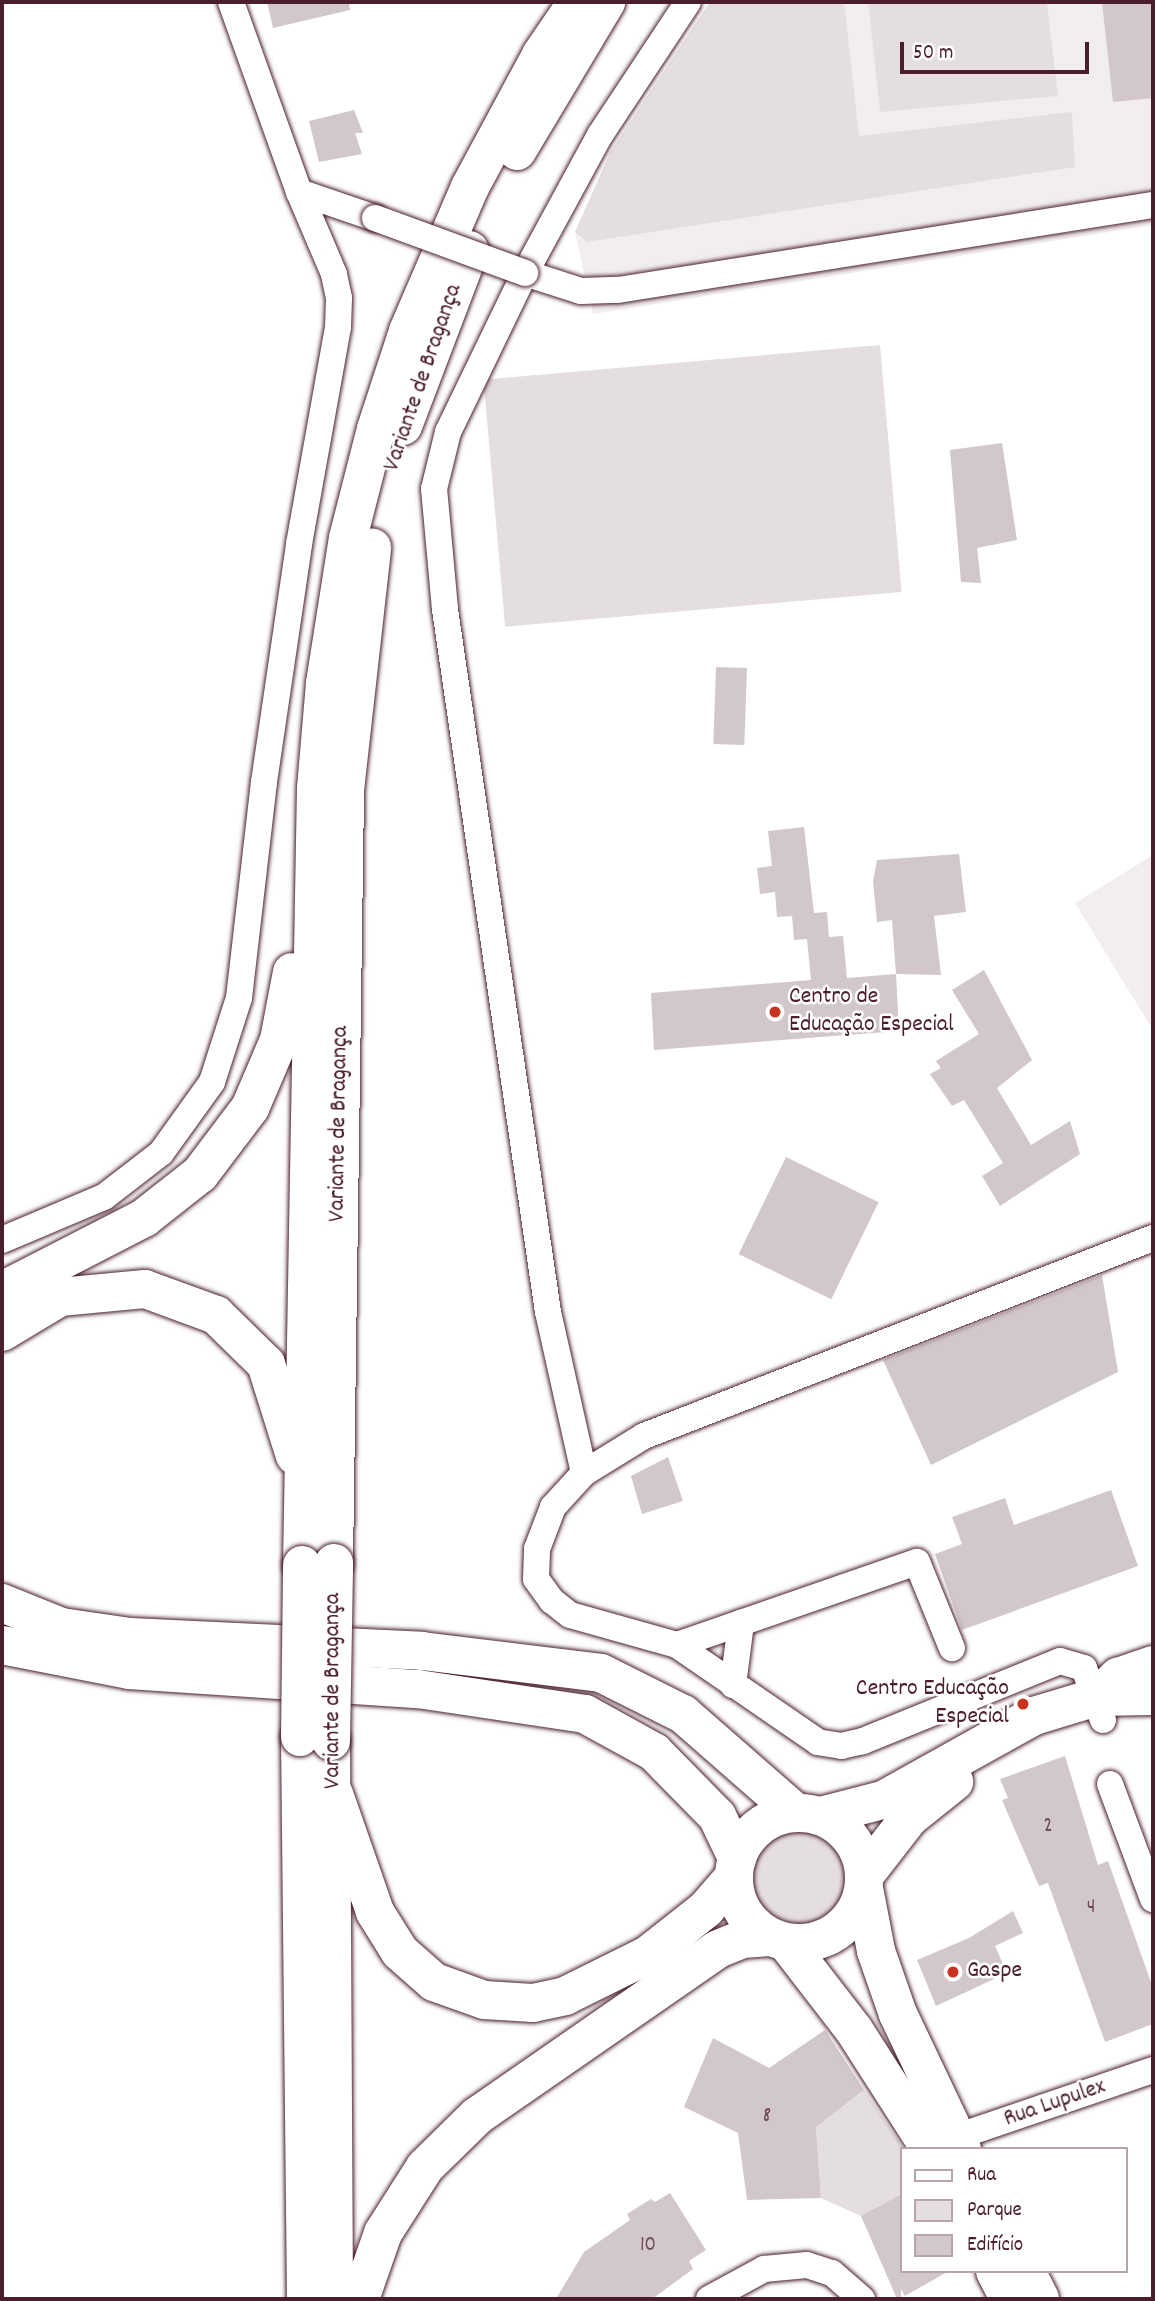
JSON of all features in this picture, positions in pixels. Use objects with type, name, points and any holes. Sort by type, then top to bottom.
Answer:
[{"type":"main road","name":"Variante de Bragança","points":[[318,1564],[306,1492],[310,915],[325,683],[348,538],[376,429],[408,331],[470,187],[541,55],[577,2]]},
{"type":"main road","name":"Variante de Bragança","points":[[306,2299],[318,1564],[345,790],[373,542],[400,434],[477,231],[517,151],[606,2]]},
{"type":"main road","points":[[2,1291],[144,1218],[201,1174],[250,1108],[279,1040],[292,984],[294,930],[310,915]]},
{"type":"main road","points":[[2,1332],[60,1297],[145,1289],[216,1315],[266,1364],[306,1492]]},
{"type":"main road","points":[[2,1603],[66,1629]]},
{"type":"main road","points":[[2,1617],[130,1637],[422,1651],[601,1673],[683,1714],[808,1814],[852,1839],[885,1976],[926,2073],[950,2145]]},
{"type":"main road","points":[[2,1645],[129,1670],[418,1689],[584,1713],[654,1752],[717,1816],[735,1868],[743,1913],[778,1940],[828,1994],[950,2145]]},
{"type":"main road","points":[[1100,1709],[1118,1677],[1153,1665]]},
{"type":"main road","points":[[334,1794],[375,1912],[400,1952],[434,1982],[484,2000],[533,2004],[565,1996],[649,1955],[706,1909],[735,1868],[759,1826],[883,1800],[1034,1716],[1100,1709],[1153,1696]]},
{"type":"main road","points":[[359,2299],[383,2233],[425,2167],[477,2116],[718,1949],[743,1939],[807,1943],[845,1925],[864,1882],[909,1818],[946,1788],[1020,1742],[1100,1709],[1153,1717]]},
{"type":"main road","name":"Variante de Bragança","points":[[316,1739],[334,1794],[334,2299]]},
{"type":"main road","points":[[828,1994],[860,2012],[900,2069],[909,2075],[926,2073]]},
{"type":"main road","points":[[996,2273],[1009,2299]]},
{"type":"main road","points":[[1027,2273],[1040,2299]]},
{"type":"street","points":[[2,1240],[104,1197],[133,1177],[189,1118],[212,1082],[228,1040],[245,961],[264,782],[299,544],[338,327],[334,274],[299,192],[231,2]]},
{"type":"street","points":[[584,1473],[548,1312],[434,515],[434,489],[449,432],[525,273],[600,135],[688,2]]},
{"type":"street","points":[[299,192],[581,291],[618,290],[1153,205]]},
{"type":"street","points":[[1100,1709],[1084,1668],[1060,1661],[842,1746],[805,1736],[677,1645],[570,1615],[552,1601],[536,1579],[537,1549],[553,1507],[584,1473],[645,1436],[1153,1238]]},
{"type":"street","points":[[677,1645],[917,1562],[952,1648]]},
{"type":"street","points":[[733,1685],[741,1623]]},
{"type":"street","points":[[1110,1784],[1153,1899]]},
{"type":"street","name":"Rua Lupulex","points":[[950,2145],[1153,2070]]},
{"type":"street","points":[[709,2299],[764,2269],[807,2265],[832,2273],[862,2299]]},
{"type":"shaded area","points":[[710,2],[1153,2],[1153,225],[593,314],[575,232],[611,151]]},
{"type":"shaded area","points":[[1153,855],[1153,1030],[1075,903]]},
{"type":"green space","points":[[710,2],[844,2],[859,136],[1072,112],[1075,167],[587,242],[575,232],[611,151]]},
{"type":"green space","points":[[868,2],[1047,2],[1058,96],[880,112]]},
{"type":"green space","points":[[880,345],[902,592],[505,627],[484,380]]},
{"type":"green space","points":[[799,1831],[827,1839],[841,1853],[849,1881],[841,1909],[827,1923],[799,1931],[771,1923],[757,1909],[749,1881],[757,1853],[771,1839]]},
{"type":"green space","points":[[864,2090],[903,2147],[900,2147],[900,2195],[861,2216],[821,2198],[816,2127]]},
{"type":"building","points":[[267,2],[349,2],[350,10],[273,28]]},
{"type":"building","points":[[1102,2],[1153,2],[1153,98],[1113,102]]},
{"type":"building","points":[[354,110],[363,133],[355,133],[362,154],[319,162],[309,121]]},
{"type":"building","points":[[1002,443],[1017,540],[977,548],[981,583],[961,582],[950,450]]},
{"type":"building","points":[[716,667],[747,668],[744,745],[713,744]]},
{"type":"building","name":"Centro de Educação Especial","points":[[804,827],[814,913],[827,912],[829,937],[843,936],[847,978],[896,974],[899,1031],[654,1050],[651,993],[811,980],[807,939],[794,940],[792,916],[777,917],[775,892],[760,894],[757,868],[772,866],[768,831]]},
{"type":"building","points":[[959,854],[966,912],[934,916],[941,975],[896,974],[892,920],[877,922],[873,881],[877,860]]},
{"type":"building","points":[[984,970],[1032,1060],[997,1088],[1031,1145],[1070,1121],[1080,1154],[1000,1206],[982,1176],[1003,1163],[964,1100],[952,1106],[930,1074],[941,1068],[936,1061],[979,1034],[952,990]]},
{"type":"building","points":[[786,1157],[879,1202],[831,1299],[739,1254]]},
{"type":"building","points":[[1102,1275],[1118,1372],[931,1465],[883,1360]]},
{"type":"building","points":[[668,1457],[683,1501],[642,1514],[631,1476]]},
{"type":"building","points":[[1111,1490],[1138,1566],[962,1630],[935,1554],[962,1544],[952,1517],[1005,1498],[1014,1525]]},
{"type":"building","points":[[1065,1756],[1098,1865],[1108,1861],[1153,1988],[1153,2024],[1105,2042],[1048,1883],[1039,1886],[1002,1800],[1008,1798],[1000,1779]]},
{"type":"building","name":"Gaspe","points":[[1013,1911],[1023,1933],[995,1946],[1007,1973],[936,2006],[917,1960],[969,1938]]},
{"type":"building","points":[[825,2030],[864,2090],[816,2127],[821,2198],[747,2200],[738,2133],[684,2107],[713,2038],[769,2068]]},
{"type":"building","points":[[670,2193],[706,2250],[689,2261],[693,2269],[652,2299],[556,2299],[584,2252],[630,2220],[627,2214],[651,2199],[655,2202]]},
{"type":"building","points":[[900,2195],[900,2273],[945,2273],[905,2296],[901,2289],[901,2299],[897,2299],[861,2216]]},
{"type":"place","name":"Centro de Educação Especial","points":[[775,1012]]},
{"type":"place","name":"Centro Educação Especial","points":[[1023,1704]]},
{"type":"place","name":"Gaspe","points":[[953,1972]]}]
